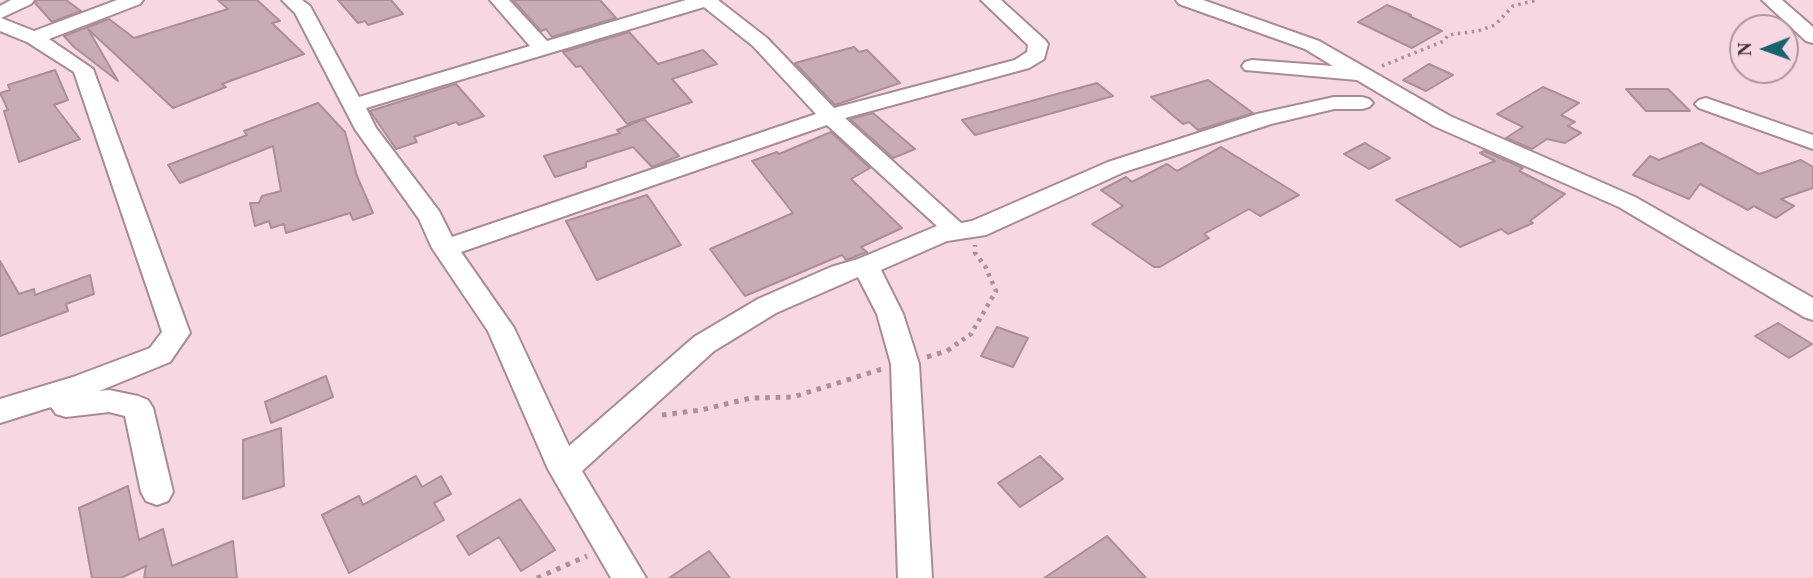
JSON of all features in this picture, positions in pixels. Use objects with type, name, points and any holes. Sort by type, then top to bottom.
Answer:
[{"type":"street","points":[[0,13],[25,0]]},
{"type":"street","points":[[34,38],[134,0]]},
{"type":"street","points":[[291,0],[303,10],[366,129],[430,217],[445,248],[500,328],[564,469],[629,578]]},
{"type":"street","points":[[499,0],[543,49]]},
{"type":"street","points":[[354,105],[706,0],[760,43],[830,116],[966,231]]},
{"type":"street","points":[[445,248],[830,116],[1023,64],[1037,55],[1038,44],[990,0]]},
{"type":"street","points":[[1185,0],[1217,7],[1312,45],[1442,121],[1627,201],[1813,310]]},
{"type":"street","points":[[1771,0],[1813,37]]},
{"type":"street","points":[[0,24],[34,38],[83,69],[176,333],[160,355],[58,393],[0,411]]},
{"type":"street","points":[[1252,66],[1361,74]]},
{"type":"street","points":[[1361,74],[1359,88],[1362,103]]},
{"type":"street","points":[[564,469],[704,344],[767,306],[942,233],[966,231],[1116,167],[1265,119],[1334,103],[1362,103],[1442,121]]},
{"type":"street","points":[[1706,104],[1813,142]]},
{"type":"street","points":[[866,266],[890,314],[905,364],[915,578]]},
{"type":"street","points":[[58,393],[66,406],[109,401],[138,408],[157,492]]},
{"type":"path","points":[[1361,74],[1444,41],[1447,35],[1478,31],[1495,25],[1513,6],[1537,0]]},
{"type":"path","points":[[650,416],[701,410],[751,398],[793,397],[947,351],[971,334],[996,291],[966,231]]},
{"type":"path","points":[[537,578],[610,546]]},
{"type":"building","points":[[37,0],[66,0],[81,11],[52,22],[35,3]]},
{"type":"building","points":[[218,0],[257,0],[280,21],[272,23],[304,54],[222,84],[226,87],[173,108],[88,29],[118,81],[64,36],[109,19],[134,38],[228,9]]},
{"type":"building","points":[[338,0],[391,0],[403,14],[368,25],[365,21],[358,23]]},
{"type":"building","points":[[513,0],[600,0],[616,18],[552,37],[546,29],[541,31]]},
{"type":"building","points":[[1387,5],[1442,31],[1412,48],[1358,22]]},
{"type":"building","points":[[629,32],[658,64],[703,50],[717,64],[672,79],[692,102],[627,124],[581,66],[576,67],[563,52]]},
{"type":"building","points":[[854,47],[859,52],[867,50],[900,83],[835,105],[795,63]]},
{"type":"building","points":[[1429,64],[1453,75],[1426,91],[1403,80]]},
{"type":"building","points":[[55,70],[68,100],[54,105],[80,139],[19,162],[4,111],[8,110],[0,93],[10,90],[8,85]]},
{"type":"building","points":[[1208,80],[1253,113],[1198,130],[1189,122],[1183,124],[1151,97]]},
{"type":"building","points":[[1097,83],[1113,96],[975,135],[962,120]]},
{"type":"building","points":[[456,84],[484,116],[459,125],[456,122],[414,137],[417,142],[396,149],[370,111]]},
{"type":"building","points":[[1543,87],[1579,103],[1561,115],[1575,122],[1568,126],[1581,133],[1565,143],[1547,139],[1532,149],[1506,138],[1523,127],[1497,114]]},
{"type":"building","points":[[1626,89],[1668,89],[1690,111],[1646,111]]},
{"type":"building","points":[[318,103],[345,132],[357,176],[373,213],[353,220],[350,213],[286,233],[284,224],[271,228],[269,221],[255,226],[250,203],[259,203],[262,196],[281,191],[273,146],[180,183],[168,165],[247,135],[244,131]]},
{"type":"building","points":[[873,113],[915,149],[893,158],[850,119]]},
{"type":"building","points":[[644,119],[679,156],[652,167],[633,147],[586,162],[586,167],[555,177],[544,156],[620,133],[617,130]]},
{"type":"building","points":[[831,132],[870,168],[851,179],[902,228],[861,247],[867,252],[846,260],[842,255],[745,296],[710,249],[793,213],[752,161],[777,152],[779,154]]},
{"type":"building","points":[[1365,143],[1390,158],[1369,169],[1344,154]]},
{"type":"building","points":[[1701,143],[1759,174],[1801,160],[1813,167],[1813,188],[1781,199],[1794,206],[1776,218],[1754,206],[1748,210],[1700,184],[1689,199],[1633,175],[1650,156],[1659,160]]},
{"type":"building","points":[[1221,147],[1299,195],[1260,216],[1249,209],[1204,234],[1209,238],[1160,267],[1154,267],[1092,224],[1123,206],[1101,190],[1126,177],[1132,182],[1167,164],[1177,171]]},
{"type":"building","points":[[1484,151],[1523,168],[1519,171],[1565,194],[1530,221],[1533,223],[1508,234],[1501,229],[1460,247],[1396,200],[1495,161],[1480,153]]},
{"type":"building","points":[[647,195],[681,245],[597,280],[566,221]]},
{"type":"building","points":[[0,261],[19,294],[34,289],[35,295],[90,275],[94,294],[66,304],[68,311],[0,336]]},
{"type":"building","points":[[1778,323],[1812,344],[1789,358],[1755,336]]},
{"type":"building","points":[[997,327],[1028,338],[1013,367],[981,356]]},
{"type":"building","points":[[326,376],[333,397],[271,423],[265,402]]},
{"type":"building","points":[[281,428],[284,486],[243,499],[243,440]]},
{"type":"building","points":[[1040,456],[1063,479],[1020,507],[998,483]]},
{"type":"building","points":[[416,476],[422,487],[441,476],[451,494],[434,503],[444,520],[349,573],[322,515],[359,496],[363,505]]},
{"type":"building","points":[[128,486],[139,540],[163,529],[172,566],[233,541],[237,578],[144,578],[146,566],[121,578],[92,578],[79,508]]},
{"type":"building","points":[[520,499],[555,550],[521,571],[499,537],[469,555],[457,536]]},
{"type":"building","points":[[1107,536],[1146,578],[1044,578]]},
{"type":"building","points":[[709,551],[730,578],[669,578]]}]
